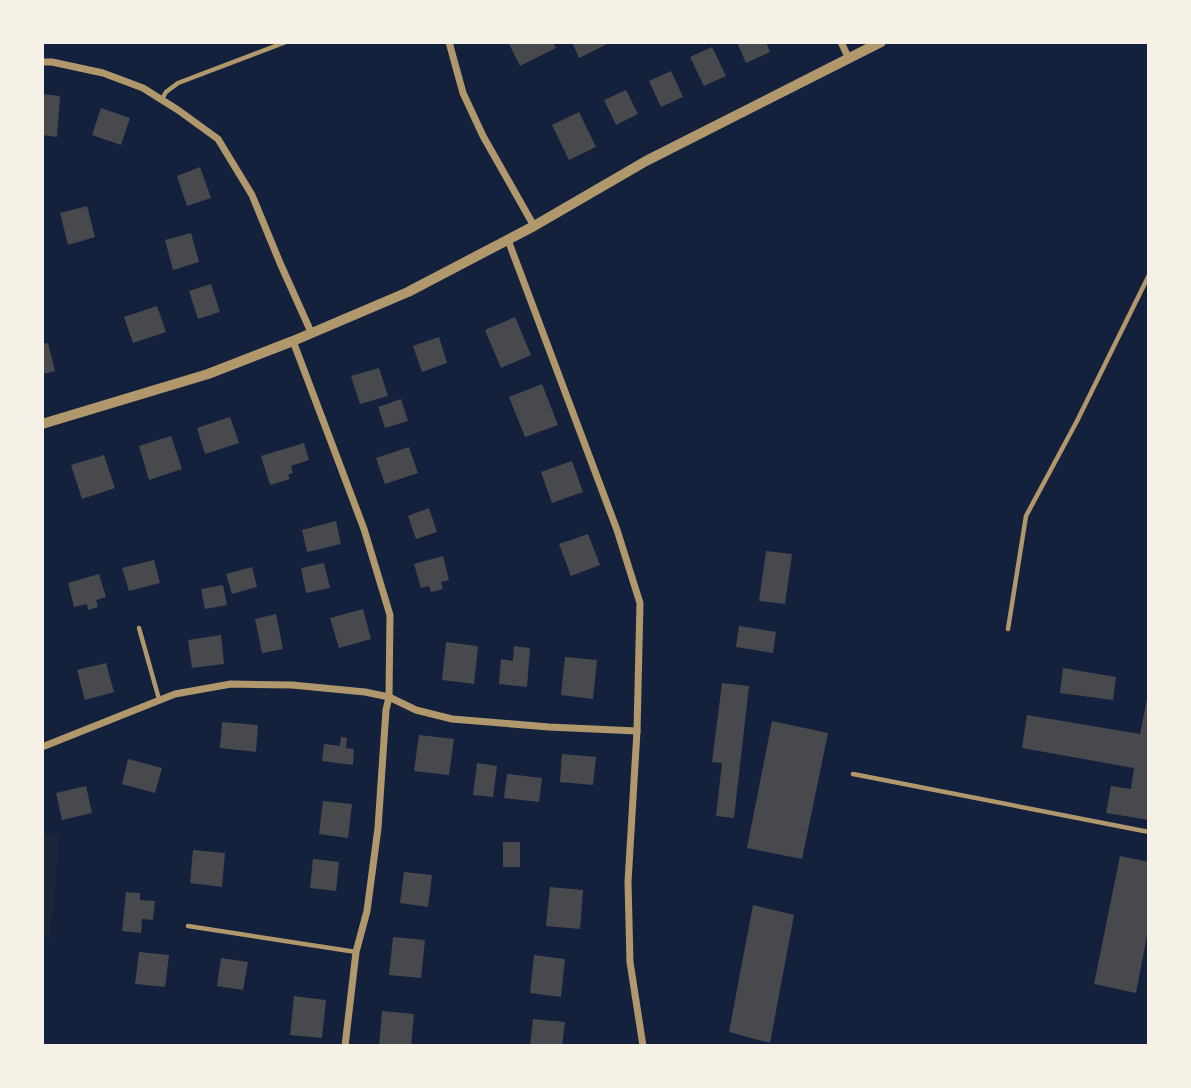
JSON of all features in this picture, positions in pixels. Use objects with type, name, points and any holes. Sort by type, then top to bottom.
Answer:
[{"type":"street","points":[[449,42],[463,93],[483,136],[534,226]]},
{"type":"street","points":[[841,42],[849,59]]},
{"type":"street","points":[[42,424],[208,374],[408,292],[534,226],[646,161],[881,42]]},
{"type":"street","points":[[42,62],[103,73],[143,88],[218,139],[251,195],[311,332]]},
{"type":"street","points":[[508,240],[617,530],[640,603],[637,732],[628,882],[629,962],[643,1046]]},
{"type":"street","points":[[293,341],[364,529],[390,615],[389,697],[378,828],[367,911],[356,952],[345,1046]]},
{"type":"street","points":[[42,747],[175,694],[231,684],[292,685],[365,692],[389,697],[416,710],[452,719],[637,732]]},
{"type":"lane","points":[[162,99],[166,92],[178,83],[286,42]]},
{"type":"lane","points":[[1008,629],[1026,516],[1077,421],[1149,275]]},
{"type":"lane","points":[[139,628],[159,700]]},
{"type":"lane","points":[[853,774],[1149,832]]},
{"type":"lane","points":[[188,926],[356,952]]},
{"type":"shaded area","points":[[42,832],[60,837],[50,938],[42,938]]},
{"type":"building","points":[[508,42],[553,42],[556,48],[520,66]]},
{"type":"building","points":[[572,42],[606,42],[607,44],[579,58]]},
{"type":"building","points":[[737,42],[766,42],[770,52],[746,63]]},
{"type":"building","points":[[712,47],[726,76],[704,86],[690,57]]},
{"type":"building","points":[[671,71],[683,97],[661,107],[649,81]]},
{"type":"building","points":[[626,90],[638,114],[616,125],[604,100]]},
{"type":"building","points":[[42,94],[60,96],[57,137],[42,135]]},
{"type":"building","points":[[101,108],[130,118],[121,145],[92,135]]},
{"type":"building","points":[[579,112],[596,147],[569,160],[552,125]]},
{"type":"building","points":[[200,167],[211,198],[187,206],[177,176]]},
{"type":"building","points":[[87,206],[95,237],[68,245],[60,213]]},
{"type":"building","points":[[191,233],[199,262],[173,270],[165,240]]},
{"type":"building","points":[[211,284],[220,312],[198,319],[189,291]]},
{"type":"building","points":[[157,306],[166,332],[133,343],[124,317]]},
{"type":"building","points":[[515,317],[531,355],[501,368],[485,330]]},
{"type":"building","points":[[439,337],[447,363],[422,372],[413,346]]},
{"type":"building","points":[[48,343],[55,371],[42,374],[42,344]]},
{"type":"building","points":[[379,368],[388,396],[360,404],[351,376]]},
{"type":"building","points":[[542,384],[558,425],[525,437],[509,397]]},
{"type":"building","points":[[401,399],[408,421],[385,428],[378,407]]},
{"type":"building","points":[[230,417],[239,443],[205,454],[197,428]]},
{"type":"building","points":[[171,436],[182,469],[149,480],[139,446]]},
{"type":"building","points":[[304,443],[309,460],[291,466],[293,473],[288,475],[290,479],[270,485],[261,456]]},
{"type":"building","points":[[409,447],[418,473],[385,484],[376,458]]},
{"type":"building","points":[[104,455],[115,488],[82,499],[71,465]]},
{"type":"building","points":[[572,461],[583,492],[552,503],[541,472]]},
{"type":"building","points":[[429,508],[437,532],[416,539],[408,516]]},
{"type":"building","points":[[336,521],[341,544],[307,552],[302,530]]},
{"type":"building","points":[[588,534],[600,565],[571,576],[559,544]]},
{"type":"building","points":[[766,551],[792,554],[785,604],[759,601]]},
{"type":"building","points":[[443,556],[449,580],[441,582],[443,589],[431,592],[429,586],[421,588],[414,564]]},
{"type":"building","points":[[154,560],[160,583],[129,591],[122,568]]},
{"type":"building","points":[[324,563],[330,588],[306,593],[301,568]]},
{"type":"building","points":[[252,567],[257,587],[232,594],[226,574]]},
{"type":"building","points":[[99,574],[106,597],[96,600],[98,607],[88,610],[87,604],[74,607],[68,583]]},
{"type":"building","points":[[223,585],[227,605],[205,609],[201,589]]},
{"type":"building","points":[[363,609],[371,639],[339,648],[330,618]]},
{"type":"building","points":[[276,614],[283,649],[262,653],[255,619]]},
{"type":"building","points":[[739,626],[776,632],[773,653],[736,647]]},
{"type":"building","points":[[221,635],[224,664],[192,668],[188,640]]},
{"type":"building","points":[[446,642],[478,646],[474,684],[442,680]]},
{"type":"building","points":[[514,646],[530,648],[527,687],[499,684],[501,659],[513,661]]},
{"type":"building","points":[[565,657],[597,660],[593,699],[561,695]]},
{"type":"building","points":[[106,663],[114,692],[85,700],[77,670]]},
{"type":"building","points":[[1063,668],[1116,677],[1113,700],[1060,693]]},
{"type":"building","points":[[722,683],[749,686],[734,818],[716,816],[722,763],[712,762]]},
{"type":"building","points":[[1148,694],[1149,820],[1106,813],[1111,786],[1131,789],[1134,768],[1022,748],[1027,715],[1140,734]]},
{"type":"building","points":[[772,721],[828,733],[802,859],[747,848]]},
{"type":"building","points":[[222,722],[258,725],[256,752],[220,748]]},
{"type":"building","points":[[419,735],[454,739],[449,775],[414,771]]},
{"type":"building","points":[[341,737],[347,738],[346,748],[354,749],[353,765],[322,761],[324,744],[340,746]]},
{"type":"building","points":[[562,754],[596,757],[593,785],[560,782]]},
{"type":"building","points":[[128,759],[162,768],[155,793],[122,784]]},
{"type":"building","points":[[477,763],[497,766],[493,797],[473,795]]},
{"type":"building","points":[[507,774],[542,778],[539,802],[504,798]]},
{"type":"building","points":[[86,786],[92,813],[62,820],[56,793]]},
{"type":"building","points":[[323,801],[352,804],[348,838],[319,834]]},
{"type":"building","points":[[503,842],[520,842],[520,867],[503,867]]},
{"type":"building","points":[[193,850],[225,853],[222,887],[190,883]]},
{"type":"building","points":[[1120,856],[1149,862],[1149,925],[1136,993],[1094,984]]},
{"type":"building","points":[[313,859],[339,862],[336,891],[310,888]]},
{"type":"building","points":[[404,872],[432,875],[428,907],[400,903]]},
{"type":"building","points":[[550,887],[583,890],[580,929],[546,926]]},
{"type":"building","points":[[126,892],[140,893],[140,900],[155,901],[153,920],[142,919],[141,933],[122,931]]},
{"type":"building","points":[[753,905],[794,915],[770,1043],[729,1032]]},
{"type":"building","points":[[393,937],[425,940],[421,978],[389,975]]},
{"type":"building","points":[[139,952],[169,955],[165,987],[135,984]]},
{"type":"building","points":[[534,955],[565,959],[561,997],[530,993]]},
{"type":"building","points":[[221,958],[248,962],[243,990],[217,986]]},
{"type":"building","points":[[294,996],[326,1000],[322,1038],[290,1035]]},
{"type":"building","points":[[382,1011],[414,1014],[411,1046],[379,1046]]},
{"type":"building","points":[[533,1019],[565,1022],[562,1046],[530,1046]]}]
